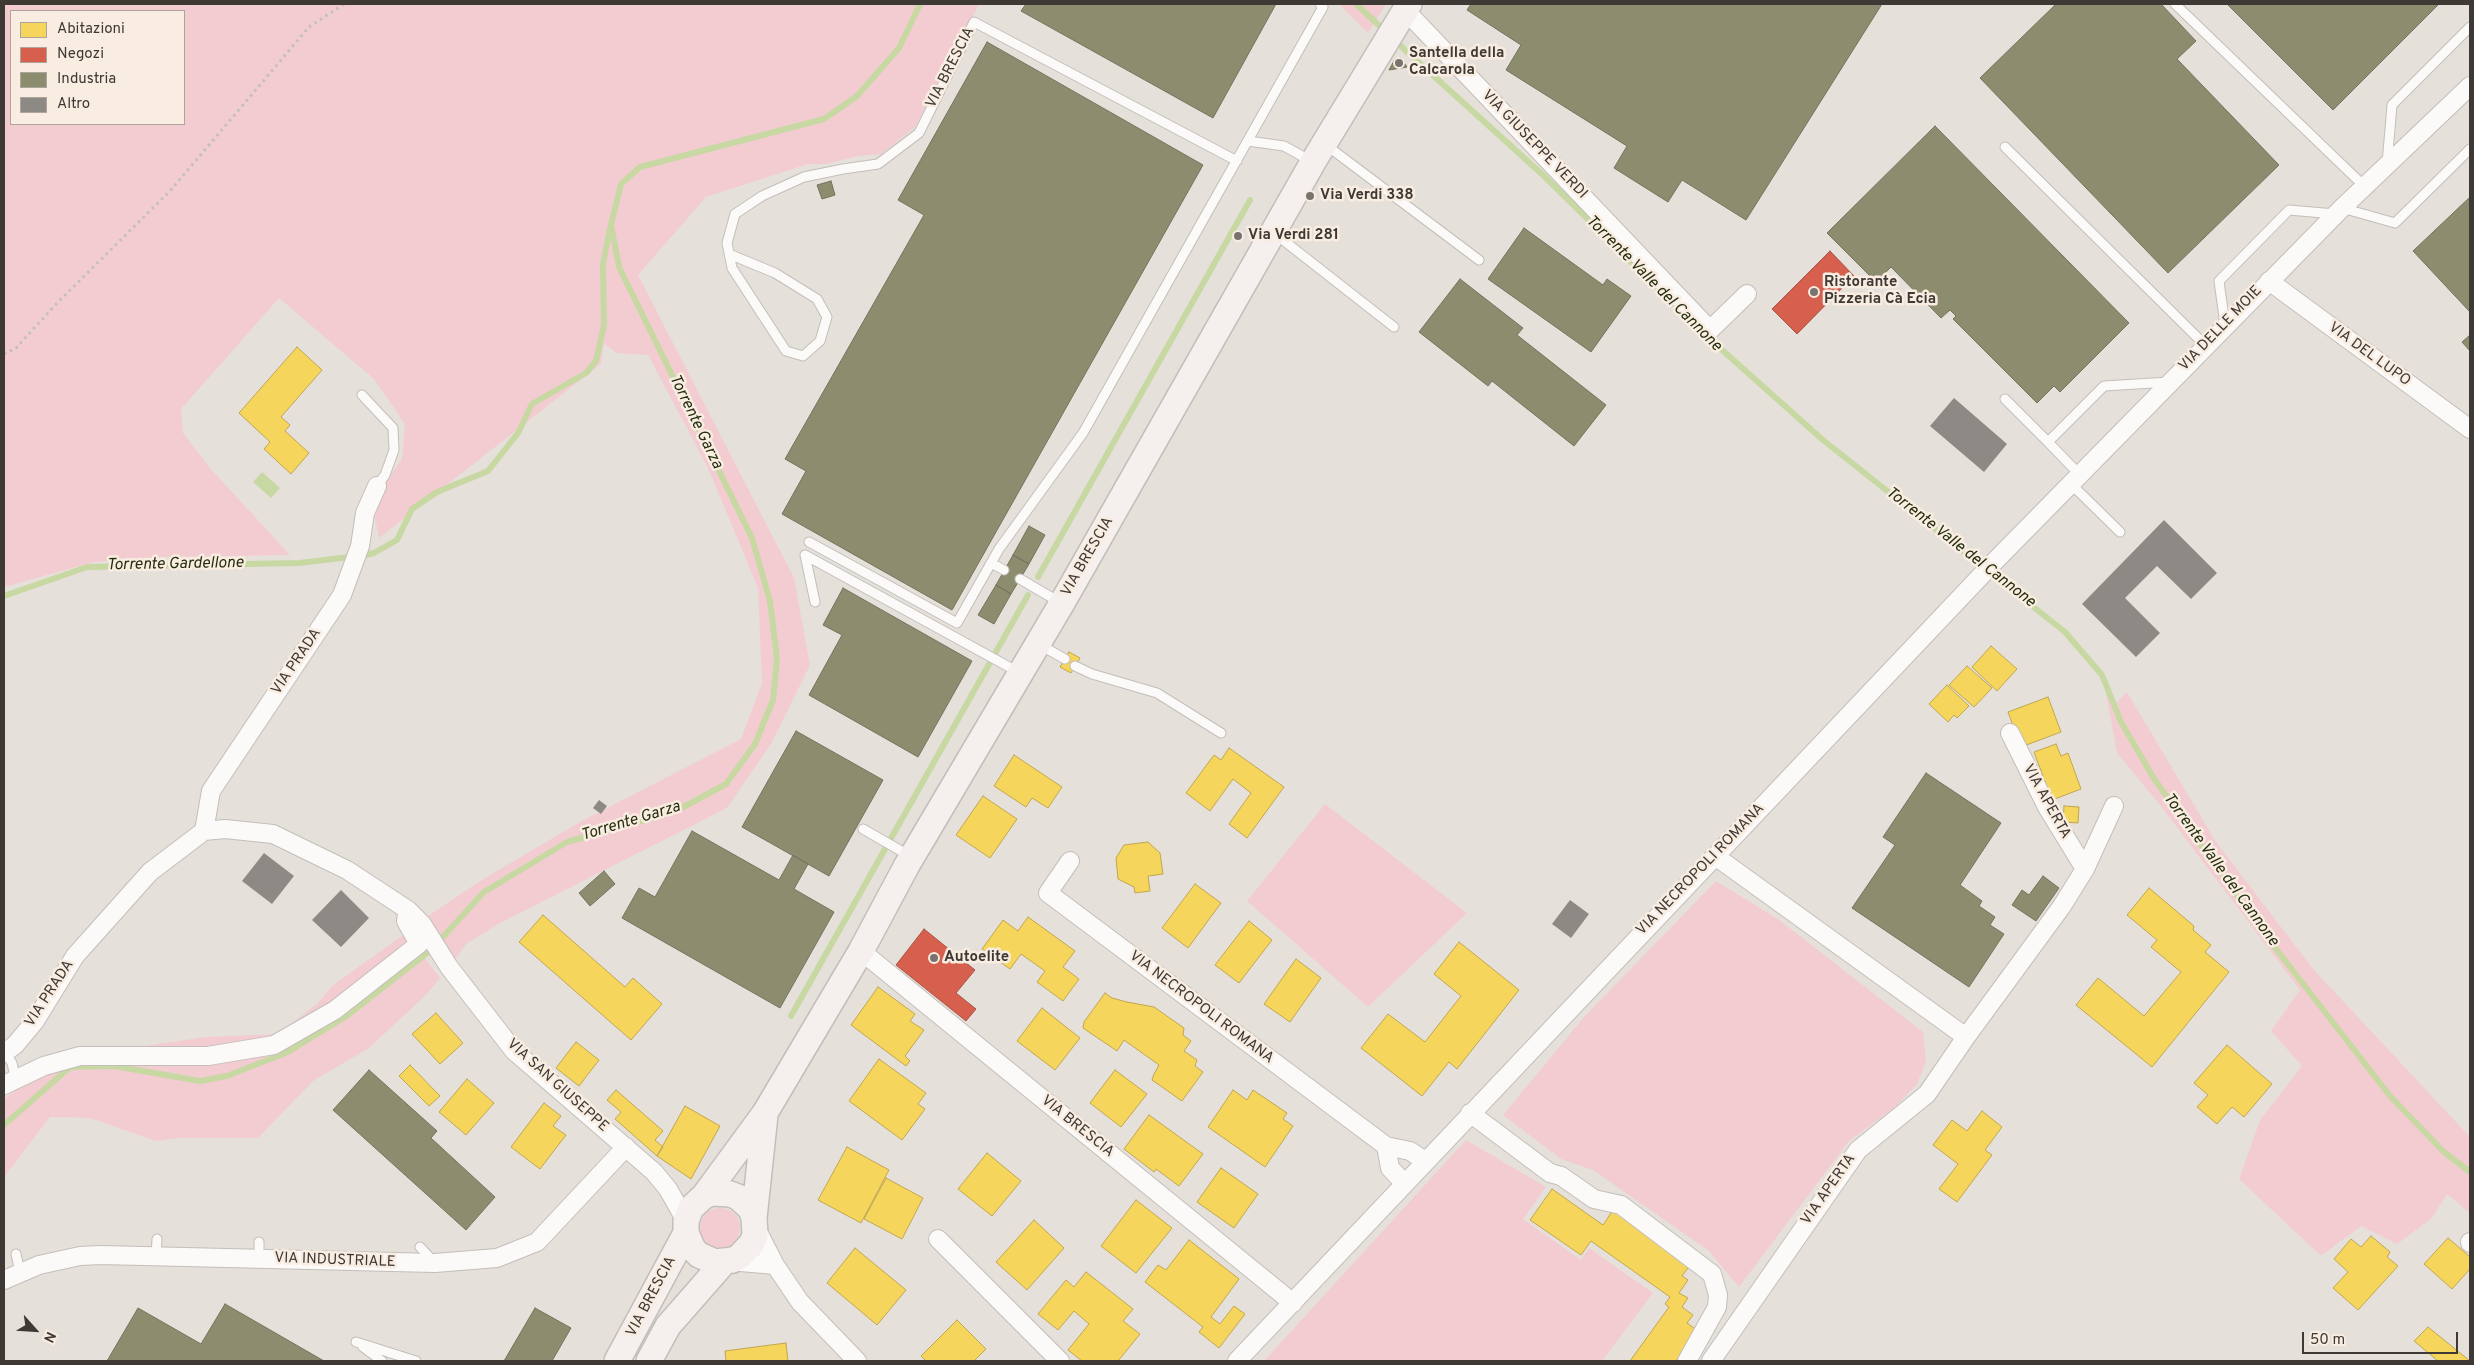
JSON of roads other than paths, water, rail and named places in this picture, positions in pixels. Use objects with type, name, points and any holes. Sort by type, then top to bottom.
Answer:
[{"type":"main road","name":"VIA GIUSEPPE VERDI","points":[[1323,146],[1398,22]]},
{"type":"main road","name":"VIA BRESCIA","points":[[617,1361],[693,1213],[765,1113],[861,951],[904,853],[1012,669],[1038,643],[1062,603],[1323,146]]},
{"type":"main road","name":"VIA BRESCIA","points":[[649,1361],[668,1326],[726,1262],[747,1250],[752,1243],[765,1113]]},
{"type":"main road","points":[[693,1213],[722,1192],[738,1197],[750,1209],[755,1222]]},
{"type":"main road","name":"VIA BRESCIA","points":[[693,1213],[693,1249],[707,1260],[726,1262]]},
{"type":"street","name":"VIA GIUSEPPE VERDI","points":[[1398,22],[1710,330],[1747,294]]},
{"type":"street","name":"VIA DELLE MOIE","points":[[1977,579],[2268,281],[2364,186],[2470,86]]},
{"type":"street","name":"VIA DEL LUPO","points":[[2268,281],[2470,429]]},
{"type":"street","name":"VIA PRADA","points":[[5,1053],[34,1021],[75,956],[150,872],[204,831],[211,791],[342,595],[360,546],[365,513],[377,486]]},
{"type":"street","name":"VIA NECROPOLI ROMANA","points":[[1237,1361],[1977,579]]},
{"type":"street","name":"VIA APERTA","points":[[2010,733],[2047,807],[2085,869]]},
{"type":"street","name":"VIA APERTA","points":[[1711,1361],[1858,1150],[1927,1094],[1966,1037],[2062,906],[2085,869],[2114,806]]},
{"type":"street","points":[[9,1078],[80,1056],[208,1056],[274,1045],[335,1010],[419,944],[406,921],[408,910],[347,870],[273,834],[226,829],[204,831]]},
{"type":"street","points":[[1715,856],[1966,1037]]},
{"type":"street","name":"VIA NECROPOLI ROMANA","points":[[1070,861],[1048,893],[1355,1130],[1386,1146],[1410,1151],[1425,1161]]},
{"type":"street","name":"VIA SAN GIUSEPPE","points":[[408,910],[422,924],[449,967],[514,1051],[654,1172],[668,1189],[693,1213]]},
{"type":"street","name":"VIA BRESCIA","points":[[861,951],[1293,1303]]},
{"type":"street","points":[[1470,1113],[1550,1173],[1561,1176],[1594,1199],[1621,1205],[1712,1274],[1718,1294],[1717,1307],[1688,1361]]},
{"type":"street","points":[[1386,1146],[1390,1168],[1404,1183]]},
{"type":"street","name":"VIA INDUSTRIALE","points":[[4,1280],[40,1265],[80,1256],[157,1248],[259,1250],[435,1263],[497,1258],[537,1242],[626,1147]]},
{"type":"street","points":[[755,1222],[775,1265],[800,1302],[856,1361]]},
{"type":"street","points":[[938,1239],[1060,1361]]},
{"type":"street","points":[[726,1262],[775,1265]]},
{"type":"lane","points":[[809,542],[957,623],[991,563],[1083,433],[1323,6],[1320,4]]},
{"type":"lane","points":[[2175,4],[2364,186]]},
{"type":"lane","name":"VIA BRESCIA","points":[[730,254],[774,273],[817,299],[827,317],[820,341],[803,356],[786,351],[732,268],[727,243],[735,214],[762,196],[804,177],[878,164],[919,133],[974,22],[1237,161]]},
{"type":"lane","points":[[2387,164],[2392,105],[2470,27]]},
{"type":"lane","points":[[1248,141],[1284,146],[1323,146],[1479,260]]},
{"type":"lane","points":[[2005,147],[2206,345]]},
{"type":"lane","points":[[2226,325],[2219,281],[2289,210],[2339,211],[2395,223],[2470,149]]},
{"type":"lane","points":[[1273,233],[1394,327]]},
{"type":"lane","points":[[2048,442],[2104,386],[2169,382]]},
{"type":"lane","points":[[362,395],[393,428],[394,450],[385,476],[377,486]]},
{"type":"lane","points":[[2005,399],[2048,442],[2075,479],[2120,532]]},
{"type":"lane","points":[[816,602],[805,555],[1012,669]]},
{"type":"lane","points":[[991,563],[1004,570]]},
{"type":"lane","points":[[1020,579],[1062,603]]},
{"type":"lane","points":[[1038,643],[1065,659]]},
{"type":"lane","points":[[1075,666],[1092,674],[1157,692],[1221,733]]},
{"type":"lane","points":[[863,829],[904,853]]},
{"type":"lane","points":[[5,1053],[12,1063],[9,1078]]},
{"type":"lane","points":[[420,1247],[435,1263]]},
{"type":"lane","points":[[16,1254],[20,1272]]},
{"type":"lane","points":[[382,1361],[356,1342],[416,1361]]},
{"type":"waterway","name":"Torrente Garza","points":[[4,1125],[70,1067],[114,1066],[200,1081],[227,1076],[288,1052],[348,1015],[431,950],[484,892],[567,842],[676,811],[726,784],[755,744],[773,700],[777,658],[770,601],[752,538],[619,267],[611,225],[621,184],[640,167],[824,119],[857,96],[899,48],[920,4]]},
{"type":"waterway","name":"Torrente Valle del Cannone","points":[[1356,4],[1386,32]]},
{"type":"waterway","name":"Torrente Valle del Cannone","points":[[1393,39],[1544,176],[1673,303]]},
{"type":"waterway","points":[[1038,577],[1250,200]]},
{"type":"waterway","name":"Torrente Gardellone","points":[[362,556],[374,553],[397,540],[412,509],[437,492],[488,471],[518,433],[532,404],[586,373],[596,361],[604,325],[603,264],[610,228]]},
{"type":"waterway","name":"Torrente Valle del Cannone","points":[[1703,333],[1823,440],[2065,632],[2102,675],[2121,722],[2153,777],[2259,927],[2390,1096],[2444,1152],[2470,1172]]},
{"type":"waterway","name":"Torrente Gardellone","points":[[4,596],[87,567],[299,563],[350,557]]},
{"type":"waterway","points":[[791,1016],[1028,595]]},
{"type":"place","name":"Santella della Calcarola","points":[[1399,63]]},
{"type":"place","name":"Via Verdi 338","points":[[1310,196]]},
{"type":"place","name":"Via Verdi 281","points":[[1238,236]]},
{"type":"place","name":"Ristorante Pizzeria Cà Ecia","points":[[1814,292]]},
{"type":"place","name":"Autoelite","points":[[934,958]]}]
